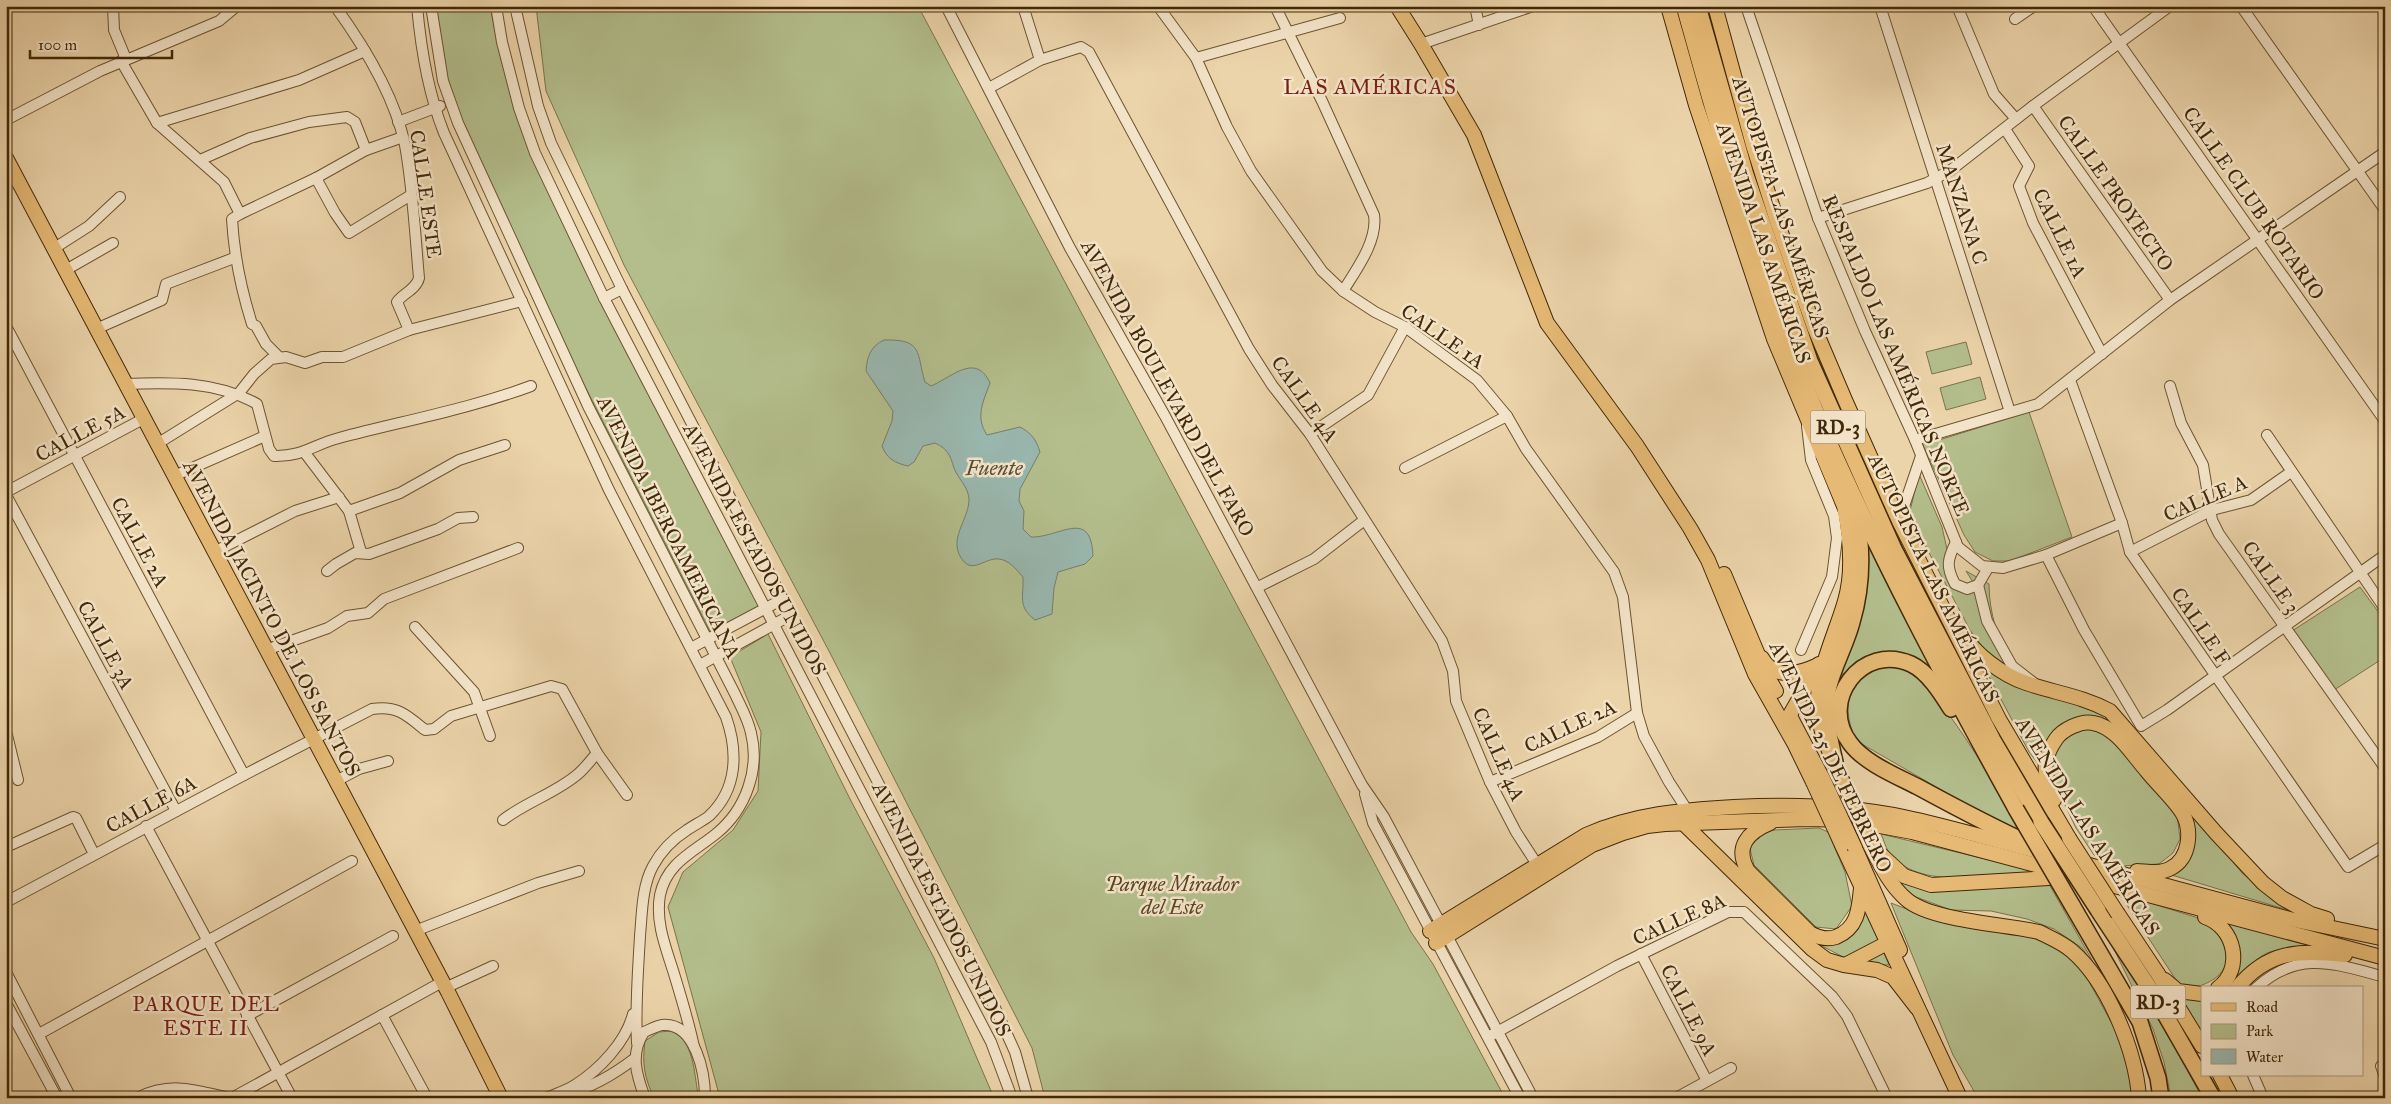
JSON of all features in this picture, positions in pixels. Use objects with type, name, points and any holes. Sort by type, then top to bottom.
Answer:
[{"type":"highway","name":"AUTOPISTA LAS AMÉRICAS","points":[[1684,6],[1717,129],[1777,310],[1822,425],[1942,674],[2016,809],[2140,1022],[2158,1078],[2161,1098]]},
{"type":"highway","name":"AUTOPISTA LAS AMÉRICAS","points":[[1698,6],[1746,175],[1810,361],[1894,549],[1993,740],[2041,822],[2154,995],[2213,1098]]},
{"type":"highway","points":[[1835,762],[1826,709],[1828,691],[1852,622],[1861,573],[1859,526],[1845,476]]},
{"type":"highway","points":[[2016,809],[1944,698],[1922,671],[1898,660],[1872,662],[1850,677],[1843,689],[1840,704],[1840,720],[1850,745],[1873,763],[1900,778],[2016,839],[2059,857]]},
{"type":"highway","points":[[2187,1052],[2198,1058],[2201,1063]]},
{"type":"highway","points":[[2210,1076],[2223,1083]]},
{"type":"main road","name":"AVENIDA 25 DE FEBRERO","points":[[1397,6],[1474,135],[1547,323],[1674,500],[1708,560],[1755,674],[1787,720]]},
{"type":"main road","name":"AVENIDA LAS AMÉRICAS","points":[[1668,6],[1696,105],[1774,339],[1806,420],[1844,506],[1849,530],[1850,576],[1846,600],[1827,653],[1818,692],[1818,709],[1823,738],[1870,845],[1886,876],[1907,900],[1942,915],[2039,932],[2056,940],[2072,951],[2095,977],[2124,1031],[2133,1059],[2139,1098]]},
{"type":"main road","name":"AVENIDA LAS AMÉRICAS","points":[[1715,6],[1753,144],[1814,327],[1899,521],[1999,719],[2069,838],[2158,974],[2201,1044]]},
{"type":"main road","name":"AVENIDA JACINTO DE LOS SANTOS","points":[[6,158],[64,271],[444,985],[501,1098]]},
{"type":"main road","name":"AVENIDA 25 DE FEBRERO","points":[[1637,446],[1690,511],[1712,549],[1787,720],[1818,780],[1891,941],[1970,1098]]},
{"type":"main road","points":[[1919,561],[1964,636],[1977,651],[1999,669],[2024,683],[2091,700],[2110,711],[2216,833],[2263,882],[2282,898],[2311,914],[2385,939]]},
{"type":"main road","points":[[1749,633],[1765,662],[1772,669],[1789,674],[1818,665]]},
{"type":"main road","points":[[1787,720],[1818,665],[1827,653]]},
{"type":"main road","points":[[2069,838],[2047,780],[2045,767],[2047,752],[2060,733],[2082,723],[2093,723],[2112,731],[2183,814],[2189,834],[2189,842],[2180,862],[2171,868],[2159,872],[2107,869]]},
{"type":"main road","points":[[1439,933],[1540,869],[1622,833],[1685,816],[1759,806],[1839,806],[1904,817],[2107,869],[2290,919],[2385,939]]},
{"type":"main road","points":[[1685,816],[1778,820],[1848,820],[1912,832],[2138,894],[2385,958]]},
{"type":"main road","points":[[1685,816],[1748,871],[1810,934],[1818,938],[1830,939],[1852,928],[1856,919],[1861,887]]},
{"type":"main road","points":[[1685,816],[1812,949],[1827,960],[1844,966],[1877,970],[1893,976],[1917,1008]]},
{"type":"main road","points":[[1748,871],[1744,864],[1742,850],[1747,838],[1757,828],[1778,820]]},
{"type":"main road","points":[[1870,845],[1904,876],[1931,885],[2077,876]]},
{"type":"main road","name":"AVENIDA 25 DE FEBRERO","points":[[1848,847],[1861,887],[1891,941],[1917,1008],[1960,1098]]},
{"type":"main road","points":[[2138,894],[2213,920],[2220,925],[2230,942],[2234,963],[2231,974],[2220,986]]},
{"type":"main road","points":[[1844,966],[1891,941]]},
{"type":"main road","points":[[2239,986],[2259,967],[2294,953],[2308,951],[2385,958]]},
{"type":"main road","points":[[2158,974],[2178,991],[2201,994]]},
{"type":"main road","points":[[2223,1083],[2232,1098]]},
{"type":"street","points":[[113,6],[114,30],[124,60],[157,123],[225,184],[240,214]]},
{"type":"street","points":[[6,120],[63,88],[124,60],[219,21],[237,6]]},
{"type":"street","name":"CALLE ESTE","points":[[334,6],[365,51],[398,122],[402,137],[411,195],[419,278],[415,287],[402,295],[397,302],[409,330]]},
{"type":"street","name":"AVENIDA IBEROAMERICANA","points":[[416,6],[419,34],[434,108],[444,134],[609,490],[700,665],[732,733],[735,746],[734,769],[727,793],[708,816],[669,843],[652,866],[643,897],[635,1003],[637,1043],[634,1059]]},
{"type":"street","name":"AVENIDA IBEROAMERICANA","points":[[431,6],[439,64],[449,103],[588,406],[747,719],[751,734],[754,761],[748,787],[738,809],[718,832],[680,859],[665,881],[660,894],[659,910],[662,933],[694,1046],[705,1077]]},
{"type":"street","name":"AVENIDA ESTADOS UNIDOS","points":[[496,6],[502,42],[519,108],[536,153],[604,298],[767,608],[991,1042],[1012,1098]]},
{"type":"street","name":"AVENIDA ESTADOS UNIDOS","points":[[515,6],[538,106],[551,143],[622,289],[996,1010],[1015,1052],[1028,1098]]},
{"type":"street","name":"AVENIDA BOULEVARD DEL FARO","points":[[946,6],[1070,248],[1258,586],[1362,785],[1384,817],[1488,1037],[1520,1098]]},
{"type":"street","points":[[1023,6],[1040,60]]},
{"type":"street","name":"CALLE 1A","points":[[1158,6],[1196,58],[1227,127],[1251,171],[1322,271],[1343,291],[1374,312],[1405,327],[1477,380],[1507,416],[1526,449],[1614,572],[1623,597],[1637,713],[1644,736],[1685,816]]},
{"type":"street","points":[[1275,6],[1374,215],[1376,223],[1362,261],[1343,291]]},
{"type":"street","points":[[1475,6],[1480,25]]},
{"type":"street","points":[[1421,44],[1533,6]]},
{"type":"street","name":"RESPALDO LAS AMÉRICAS NORTE","points":[[1746,6],[1818,218],[1865,331],[1915,440],[1956,542],[1961,551],[1979,565],[1988,568]]},
{"type":"street","name":"MANZANA C","points":[[1880,6],[2010,412]]},
{"type":"street","points":[[1957,6],[1994,94],[2016,119]]},
{"type":"street","points":[[2015,19],[2034,6]]},
{"type":"street","name":"CALLE CLUB ROTARIO","points":[[2093,6],[2385,421]]},
{"type":"street","points":[[1818,218],[1935,179],[1962,163],[2033,106],[2170,6]]},
{"type":"street","points":[[2241,6],[2385,210]]},
{"type":"street","points":[[1196,58],[1340,18]]},
{"type":"street","name":"CALLE 4A","points":[[989,88],[1040,60],[1081,47],[1089,52],[1249,349],[1272,384],[1310,434],[1442,640],[1453,671],[1456,701],[1490,782],[1516,832],[1540,869]]},
{"type":"street","points":[[157,123],[299,80],[365,51]]},
{"type":"street","points":[[398,122],[449,103]]},
{"type":"street","name":"CALLE PROYECTO","points":[[2033,106],[2170,300]]},
{"type":"street","points":[[200,160],[250,138],[309,122],[347,117],[355,122],[366,150]]},
{"type":"street","name":"CALLE 1A","points":[[2005,129],[2029,166],[2019,186],[2033,223],[2102,354]]},
{"type":"street","points":[[402,137],[366,150],[316,178],[232,219],[234,258],[254,326],[266,344],[279,357],[305,363],[322,357],[343,357],[409,330],[522,300]]},
{"type":"street","points":[[1915,440],[2038,404],[2170,300],[2385,152]]},
{"type":"street","points":[[316,178],[335,213],[350,233],[411,195]]},
{"type":"street","points":[[53,249],[90,226],[120,197]]},
{"type":"street","points":[[64,271],[113,243]]},
{"type":"street","points":[[96,329],[162,300],[166,284],[234,258]]},
{"type":"street","points":[[604,298],[622,289]]},
{"type":"street","name":"CALLE 2A","points":[[6,326],[244,775]]},
{"type":"street","points":[[1310,434],[1368,395],[1405,327]]},
{"type":"street","points":[[157,444],[239,394],[247,382],[266,363],[279,357]]},
{"type":"street","name":"CALLE F","points":[[2070,380],[2122,523],[2130,552],[2214,676],[2350,868],[2385,845]]},
{"type":"street","points":[[125,384],[175,382],[239,394],[257,404],[269,449],[274,456],[305,453],[330,440],[491,401],[531,386]]},
{"type":"street","name":"CALLE 3","points":[[2170,386],[2181,423],[2203,465],[2212,510],[2212,520],[2385,768]]},
{"type":"street","points":[[1405,468],[1507,416]]},
{"type":"street","name":"CALLE 5A","points":[[6,494],[143,419]]},
{"type":"street","points":[[1801,650],[1832,577],[1837,538],[1834,516],[1811,460],[1806,420]]},
{"type":"street","points":[[2267,435],[2385,610]]},
{"type":"street","points":[[174,476],[265,436]]},
{"type":"street","points":[[349,511],[400,493],[459,460],[505,445]]},
{"type":"street","points":[[305,453],[349,511],[361,552]]},
{"type":"street","points":[[1899,521],[1921,456]]},
{"type":"street","name":"CALLE A","points":[[2130,552],[2212,510],[2251,500],[2291,472]]},
{"type":"street","name":"CALLE 3A","points":[[6,494],[176,811]]},
{"type":"street","points":[[214,552],[295,510],[339,496]]},
{"type":"street","points":[[327,571],[347,557],[361,552],[369,554],[421,536],[458,518],[473,517]]},
{"type":"street","points":[[1258,586],[1314,559],[1364,521]]},
{"type":"street","points":[[1956,542],[1950,555],[1948,570],[1955,584],[1967,589],[1978,585],[1988,568],[2003,568],[2046,555],[2122,523]]},
{"type":"street","points":[[266,650],[328,628],[347,616],[368,613],[384,599],[518,548]]},
{"type":"street","points":[[2046,555],[2084,630],[2141,726],[2385,555]]},
{"type":"street","points":[[1978,585],[1987,621],[2012,666],[2040,687]]},
{"type":"street","points":[[691,648],[783,599]]},
{"type":"street","points":[[700,665],[791,616]]},
{"type":"street","points":[[415,627],[474,692],[481,706],[490,736]]},
{"type":"street","points":[[481,706],[551,686],[557,686],[562,689],[597,753],[627,795]]},
{"type":"street","name":"CALLE 6A","points":[[6,902],[146,826],[372,710],[379,708],[403,711],[425,730],[429,731],[451,716],[481,706]]},
{"type":"street","name":"CALLE 2A","points":[[1490,782],[1598,736],[1637,713]]},
{"type":"street","points":[[6,731],[18,780]]},
{"type":"street","points":[[503,820],[519,808],[578,774],[597,753]]},
{"type":"street","points":[[336,781],[359,769],[388,761]]},
{"type":"street","points":[[6,847],[73,817],[76,818],[94,854]]},
{"type":"street","points":[[146,826],[292,1098]]},
{"type":"street","points":[[39,1034],[352,861]]},
{"type":"street","points":[[415,931],[529,887],[579,871]]},
{"type":"street","name":"CALLE 8A","points":[[1488,1037],[1641,954],[1728,912],[1744,912],[1837,1002],[1848,1016],[1887,1098]]},
{"type":"street","name":"AVENIDA BOULEVARD DEL FARO","points":[[1439,933],[1499,1031],[1533,1098]]},
{"type":"street","points":[[248,1016],[393,936]]},
{"type":"street","name":"CALLE 9A","points":[[1641,954],[1707,1081]]},
{"type":"street","points":[[2258,986],[2264,980],[2283,970],[2298,964],[2317,962],[2385,977]]},
{"type":"street","points":[[137,1098],[153,1090],[178,1087],[230,1098],[382,1015],[444,985],[493,966]]},
{"type":"street","points":[[6,972],[71,1098]]},
{"type":"street","points":[[6,1003],[57,1098]]},
{"type":"street","points":[[546,1098],[574,1086],[604,1061],[622,1039],[631,1022],[635,1003]]},
{"type":"street","points":[[382,1015],[427,1098]]},
{"type":"street","points":[[637,1043],[644,1032],[662,1025],[674,1027],[683,1033],[694,1046]]},
{"type":"street","points":[[552,1098],[586,1089],[612,1075],[634,1059],[645,1098]]},
{"type":"street","points":[[1676,1098],[1731,1068]]},
{"type":"street","points":[[2253,1076],[2263,1098]]},
{"type":"street","points":[[705,1077],[705,1098]]},
{"type":"street","points":[[705,1077],[710,1098]]},
{"type":"green space","points":[[436,6],[490,6],[501,59],[534,160],[571,240],[760,606],[710,631],[572,361],[453,102]]},
{"type":"green space","name":"Parque Mirador del Este","points":[[536,6],[918,6],[1411,932],[1433,964],[1505,1098],[1045,1098],[1032,1048],[830,653],[624,265],[546,91]]},
{"type":"green space","points":[[1966,342],[1972,364],[1932,374],[1926,352]]},
{"type":"green space","points":[[1980,377],[1986,399],[1946,410],[1940,388]]},
{"type":"green space","points":[[2029,412],[2072,537],[2010,561],[1993,561],[1975,552],[1964,535],[1923,445]]},
{"type":"green space","points":[[1919,474],[1942,527],[1953,576],[1964,586],[1976,587],[1966,571],[1989,584],[1993,616],[2010,668],[1984,649],[1970,630],[1909,515]]},
{"type":"green space","points":[[1869,539],[1945,686],[1918,661],[1873,657],[1841,675],[1866,564]]},
{"type":"green space","points":[[2360,587],[2385,621],[2385,657],[2331,692],[2292,631]]},
{"type":"green space","points":[[768,634],[850,799],[934,958],[994,1098],[720,1098],[668,907],[683,872],[733,830],[758,791],[761,732],[730,657]]},
{"type":"green space","points":[[1977,654],[2089,703],[2113,721],[2086,718],[2074,719],[2064,723],[2048,739],[2042,750],[2039,765],[2029,752]]},
{"type":"green space","points":[[1883,667],[1910,669],[1927,687],[1972,748],[1998,791],[2021,836],[1855,740],[1848,715],[1850,695],[1860,679]]},
{"type":"green space","points":[[2084,727],[2110,734],[2177,814],[2180,839],[2173,853],[2159,864],[2119,866],[2094,855],[2076,828],[2049,772],[2053,753],[2064,735]]},
{"type":"green space","points":[[2185,803],[2242,873],[2291,911],[2175,876],[2160,874],[2182,865]]},
{"type":"green space","points":[[1819,828],[1828,832],[1845,872],[1852,906],[1836,929],[1816,927],[1754,865],[1749,845],[1756,834],[1774,830]]},
{"type":"green space","points":[[1881,834],[2040,872],[1981,878],[1938,877],[1918,872],[1902,864],[1886,848]]},
{"type":"green space","points":[[1892,868],[1910,884],[2049,884],[2101,976],[2082,948],[2054,929],[2027,919],[1991,911],[1951,910],[1916,897],[1902,888]]},
{"type":"green space","points":[[2119,893],[2214,923],[2225,947],[2225,965],[2221,973],[2214,979],[2190,989],[2178,983]]},
{"type":"green space","points":[[1891,903],[1938,921],[2004,929],[2049,943],[2081,967],[2121,1040],[2133,1084],[2132,1098],[1978,1098],[1953,1055]]},
{"type":"green space","points":[[1865,909],[1889,965],[1855,963],[1820,945],[1850,935],[1858,926]]},
{"type":"green space","points":[[2220,921],[2333,950],[2281,949],[2267,953],[2251,964],[2231,986],[2225,986],[2237,969]]},
{"type":"green space","points":[[2105,931],[2178,1052],[2202,1098],[2171,1098],[2164,1062],[2153,1029]]},
{"type":"green space","points":[[2201,998],[2201,1032],[2181,999]]},
{"type":"green space","points":[[671,1031],[679,1035],[689,1049],[698,1094],[696,1098],[654,1098],[648,1083],[644,1063],[645,1041],[659,1032]]},
{"type":"water","name":"Fuente","points":[[884,340],[897,340],[912,345],[919,356],[925,382],[931,386],[963,370],[978,369],[990,383],[981,409],[981,422],[987,435],[1020,427],[1030,434],[1037,443],[1040,452],[1020,489],[1019,501],[1024,511],[1023,529],[1031,537],[1072,528],[1080,529],[1086,532],[1091,541],[1093,556],[1085,564],[1058,572],[1054,588],[1052,614],[1035,620],[1029,615],[1023,601],[1023,577],[1006,561],[993,559],[973,566],[963,561],[957,547],[957,540],[969,499],[967,490],[946,450],[935,443],[923,446],[914,462],[908,466],[892,460],[886,454],[882,446],[892,421],[893,411],[866,371],[870,352]]},
{"type":"district","name":"LAS AMÉRICAS","points":[[1370,87]]},
{"type":"district","name":"PARQUE DEL ESTE II","points":[[206,1016]]}]
